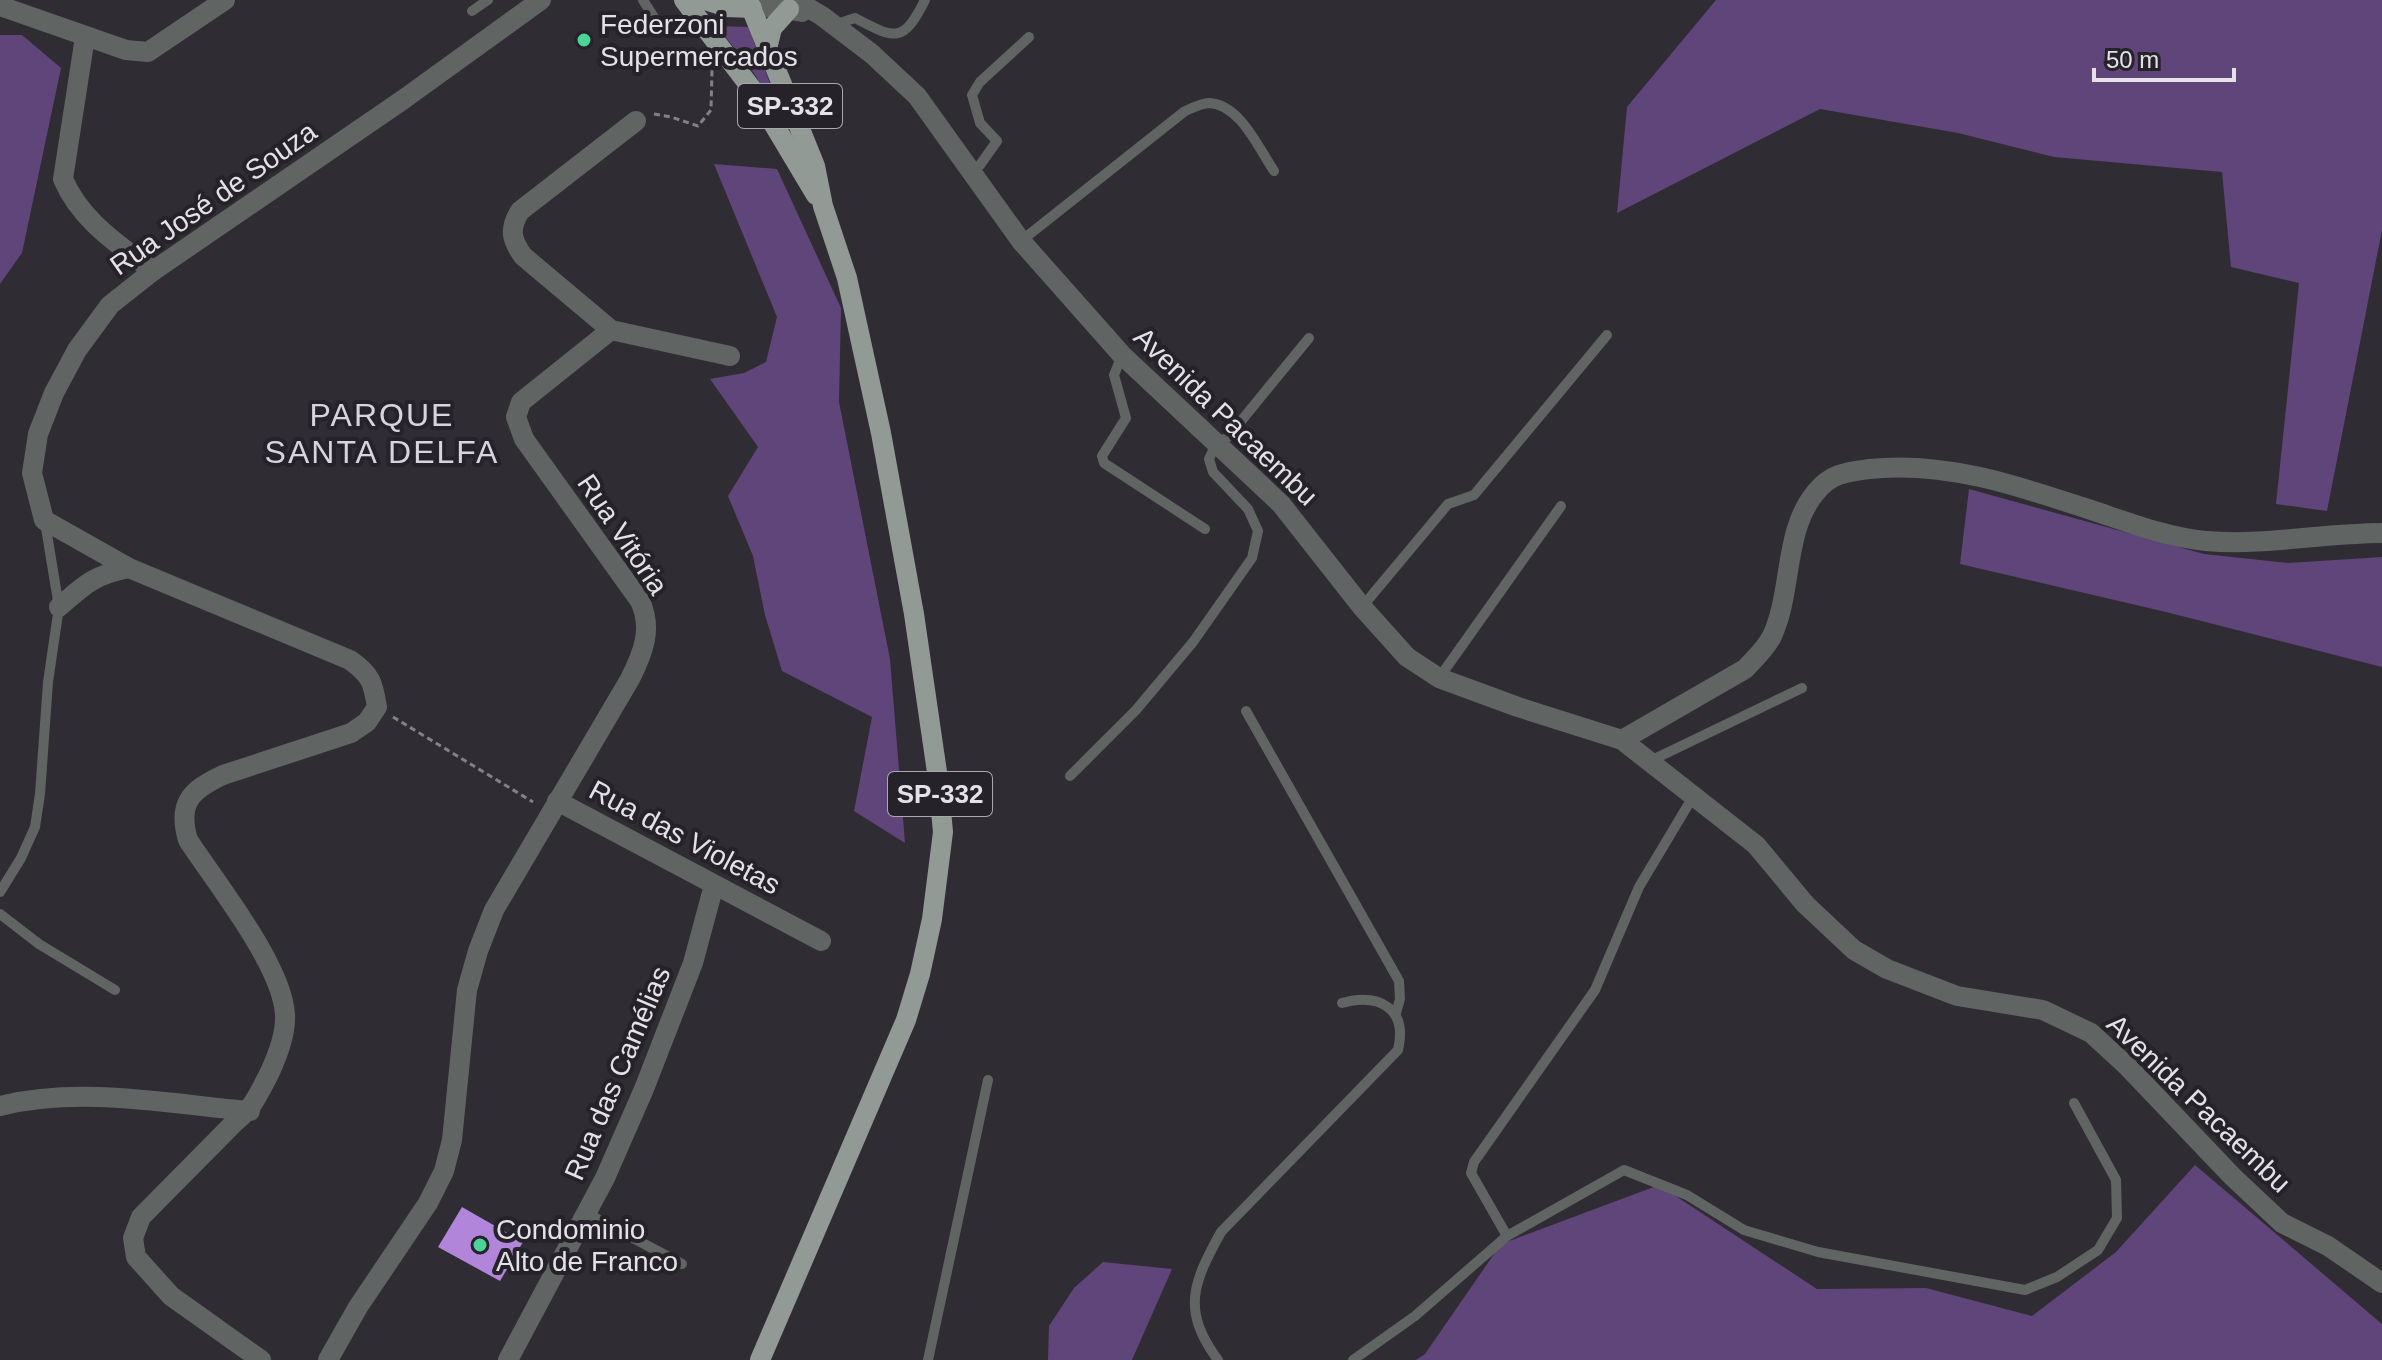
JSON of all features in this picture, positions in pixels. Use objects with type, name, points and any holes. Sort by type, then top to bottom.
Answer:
[{"type":"main road","name":"SP-332","points":[[684,0],[755,93],[823,206]]},
{"type":"main road","points":[[705,0],[727,7],[750,4]]},
{"type":"main road","name":"SP-332","points":[[750,4],[815,166],[823,206],[847,278],[881,433],[914,614],[943,832],[932,919],[906,1020],[760,1360]]},
{"type":"main road","points":[[767,49],[772,28],[792,4]]},
{"type":"street","points":[[0,6],[126,50],[148,52],[225,0]]},
{"type":"street","name":"Rua José de Souza","points":[[44,520],[32,473],[38,434],[54,393],[77,350],[110,305],[153,271],[404,99],[541,0]]},
{"type":"street","points":[[750,4],[792,4],[828,21]]},
{"type":"street","name":"Avenida Pacaembu","points":[[828,21],[872,54],[917,96],[1021,241],[1122,355],[1281,504],[1362,607],[1407,657],[1439,678],[1622,740],[1756,845],[1805,904],[1854,950],[1887,969],[1957,996],[2043,1010],[2091,1033],[2282,1223],[2328,1246],[2382,1283]]},
{"type":"street","points":[[85,37],[63,179],[71,198],[90,222],[153,271]]},
{"type":"street","points":[[636,121],[520,211],[512,229],[512,241],[523,256],[611,330],[730,356]]},
{"type":"street","name":"Rua Vitória","points":[[554,807],[630,679],[640,658],[647,623],[640,601],[524,439],[516,417],[521,402],[611,330]]},
{"type":"street","points":[[1622,740],[1745,669],[1760,653],[1771,638],[1780,612],[1798,525],[1815,492],[1837,473],[1889,467],[1966,473],[2024,488],[2156,531],[2204,541],[2256,543],[2348,533],[2382,533]]},
{"type":"street","points":[[44,520],[129,568],[350,660],[367,672],[374,686],[377,707],[367,722],[351,733],[223,775],[205,784],[188,799],[182,821],[188,840],[265,956],[281,988],[285,1017],[277,1056],[250,1111],[234,1123],[141,1217],[133,1238],[136,1257],[171,1296],[261,1360]]},
{"type":"street","points":[[59,607],[87,582],[103,573],[129,568]]},
{"type":"street","name":"Rua das Violetas","points":[[328,1360],[358,1307],[428,1203],[444,1171],[452,1140],[467,990],[478,951],[494,910],[554,807],[821,941]]},
{"type":"street","name":"Rua das Camélias","points":[[508,1360],[610,1166],[693,963],[714,885]]},
{"type":"street","points":[[0,1106],[32,1098],[72,1096],[250,1111]]},
{"type":"lane","points":[[472,11],[488,0]]},
{"type":"lane","points":[[643,0],[660,27]]},
{"type":"lane","points":[[828,21],[855,18],[886,34],[900,34],[915,21],[925,0]]},
{"type":"lane","points":[[971,172],[997,141],[980,123],[972,95],[980,82],[1029,37]]},
{"type":"lane","points":[[1021,241],[1185,111],[1207,103],[1223,106],[1236,115],[1274,171]]},
{"type":"lane","points":[[1362,607],[1448,504],[1474,495],[1607,335]]},
{"type":"lane","points":[[1070,776],[1136,710],[1184,654],[1252,558],[1258,531],[1248,509],[1213,472],[1209,459],[1216,444],[1228,437],[1309,338]]},
{"type":"lane","points":[[1122,355],[1114,375],[1126,418],[1102,456],[1104,463],[1205,529]]},
{"type":"lane","points":[[1439,678],[1561,506]]},
{"type":"lane","points":[[0,892],[35,827],[40,794],[48,682],[59,607],[44,520]]},
{"type":"lane","points":[[1650,761],[1802,688]]},
{"type":"lane","points":[[1218,1360],[1202,1338],[1193,1305],[1203,1265],[1221,1232],[1398,1050],[1402,1033],[1396,1013],[1400,999],[1399,981],[1246,711]]},
{"type":"lane","points":[[1507,1236],[1471,1173],[1474,1162],[1595,990],[1639,887],[1694,795]]},
{"type":"lane","points":[[0,914],[39,944],[115,990]]},
{"type":"lane","points":[[1342,1003],[1360,998],[1376,1000],[1396,1013]]},
{"type":"lane","points":[[928,1360],[988,1080]]},
{"type":"lane","points":[[1353,1360],[1415,1316],[1507,1236],[1604,1180],[1628,1170],[1687,1195],[1744,1230],[1818,1252],[2025,1290],[2057,1277],[2098,1250],[2117,1218],[2116,1180],[2074,1103]]},
{"type":"lane","points":[[586,1213],[682,1264]]},
{"type":"path","points":[[636,121],[651,114],[698,126],[711,110],[712,68]]},
{"type":"path","points":[[377,707],[554,807]]},
{"type":"shaded area","points":[[1716,0],[2382,0],[2382,230],[2327,511],[2276,504],[2299,283],[2231,267],[2222,172],[2054,157],[1958,133],[1820,109],[1617,213],[1627,107]]},
{"type":"shaded area","points":[[717,26],[748,27],[784,119],[753,72]]},
{"type":"shaded area","points":[[0,35],[22,35],[61,68],[22,253],[0,284]]},
{"type":"shaded area","points":[[714,164],[777,169],[841,308],[839,402],[890,659],[905,843],[854,811],[872,717],[782,671],[765,615],[753,556],[728,496],[758,447],[710,379],[744,373],[766,362],[777,317]]},
{"type":"shaded area","points":[[1969,489],[2204,554],[2288,563],[2382,557],[2382,667],[1960,564]]},
{"type":"shaded area","points":[[2195,1165],[2382,1324],[2382,1360],[1416,1360],[1425,1354],[1501,1244],[1659,1185],[1817,1289],[1926,1288],[2032,1316],[2116,1252]]},
{"type":"shaded area","points":[[1103,1262],[1172,1269],[1132,1360],[1048,1360],[1049,1326],[1074,1288]]},
{"type":"building","name":"Condominio Alto de Franco","points":[[462,1207],[523,1242],[500,1281],[438,1247]]},
{"type":"place","name":"Federzoni Supermercados","points":[[584,40]]},
{"type":"place","name":"Condominio Alto de Franco","points":[[480,1245]]},
{"type":"district","name":"PARQUE SANTA DELFA","points":[[382,434]]}]
